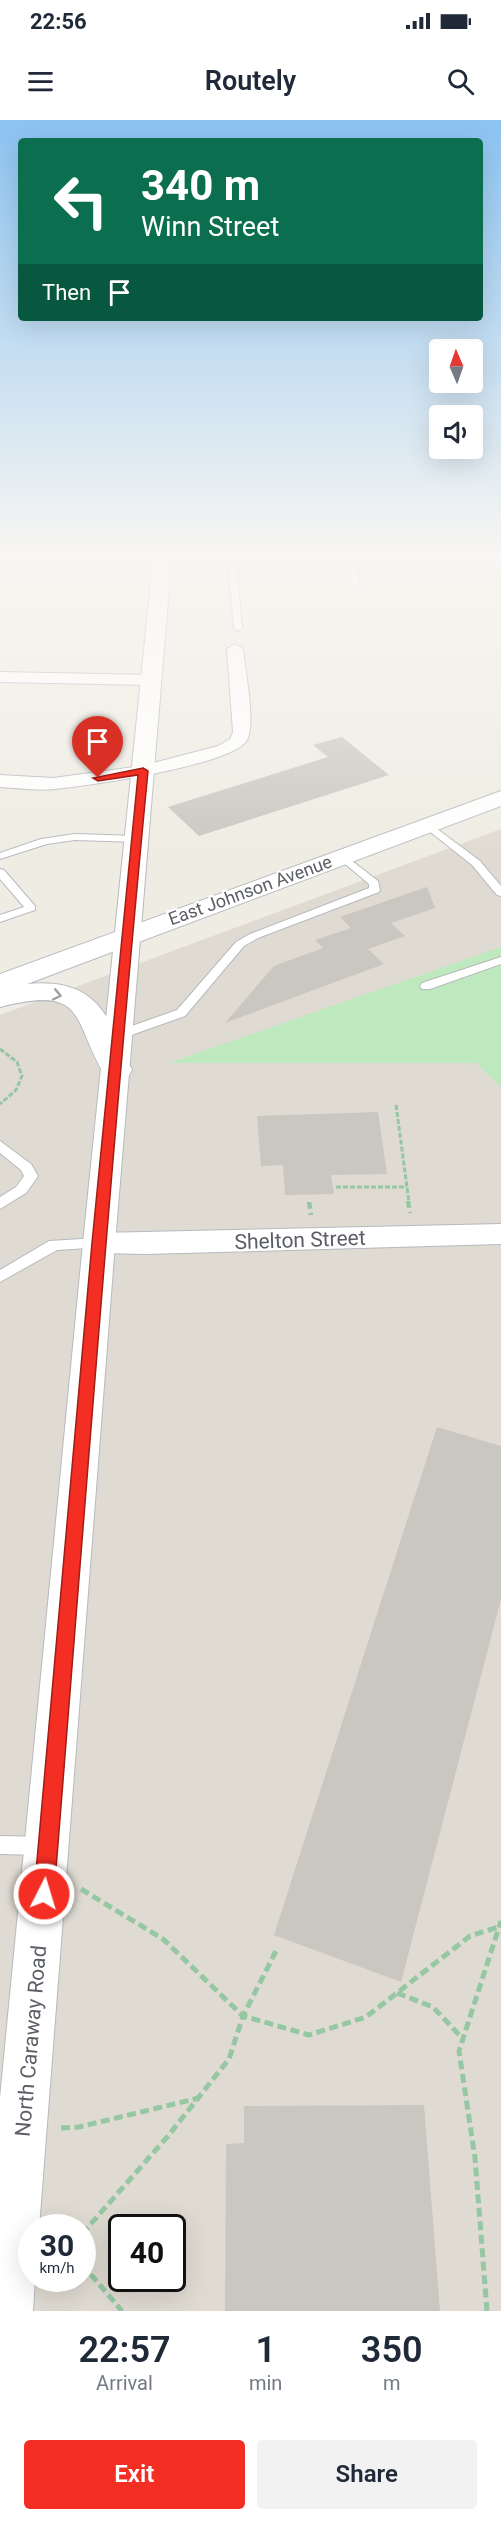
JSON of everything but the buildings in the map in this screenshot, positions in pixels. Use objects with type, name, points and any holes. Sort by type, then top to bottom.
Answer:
[{"type":"main road","name":"East Johnson Avenue","points":[[0,984],[501,798]]},
{"type":"main road","points":[[0,998],[33,992],[64,995],[82,1004],[91,1013],[118,1052]]},
{"type":"street","name":"North Caraway Road","points":[[6,2311],[99,1243],[154,654]]},
{"type":"street","points":[[0,781],[53,784],[143,771],[218,752],[237,742],[243,732],[236,654]]},
{"type":"street","points":[[0,677],[152,680]]},
{"type":"street","name":"Shelton Street","points":[[99,1243],[145,1244],[501,1234]]},
{"type":"lane","points":[[429,825],[476,863],[501,893]]},
{"type":"lane","points":[[0,856],[45,841],[75,837],[137,839]]},
{"type":"lane","points":[[118,1052],[181,1012],[240,944],[375,890],[374,883],[342,856]]},
{"type":"lane","points":[[0,872],[31,908],[0,919]]},
{"type":"lane","points":[[426,986],[501,960]]},
{"type":"lane","points":[[0,1146],[26,1167],[31,1176],[21,1190],[0,1204]]},
{"type":"lane","points":[[0,1277],[54,1245],[99,1243]]},
{"type":"lane","points":[[0,1845],[48,1847]]},
{"type":"path","points":[[0,1049],[12,1056],[23,1076],[22,1084],[16,1094],[0,1104]]},
{"type":"path","points":[[396,1105],[411,1219]]},
{"type":"path","points":[[336,1187],[407,1187]]},
{"type":"path","points":[[78,1887],[163,1939],[243,2016],[309,2034],[366,2017],[470,1936],[500,1925]]},
{"type":"path","points":[[487,2311],[475,2158],[459,2051],[500,1925]]},
{"type":"path","points":[[96,2218],[199,2098],[229,2059],[243,2016],[276,1951]]},
{"type":"path","points":[[397,1994],[433,2007],[464,2039]]},
{"type":"path","points":[[23,2129],[79,2127],[199,2098]]},
{"type":"path","points":[[96,2280],[122,2311]]},
{"type":"shaded area","points":[[501,829],[501,2311],[0,2311],[0,1015]]},
{"type":"green space","points":[[501,947],[501,1088],[476,1063],[169,1063]]},
{"type":"route","points":[[44,1894],[99,1243],[117,1070],[123,972],[129,935],[143,771],[98,778]]}]
